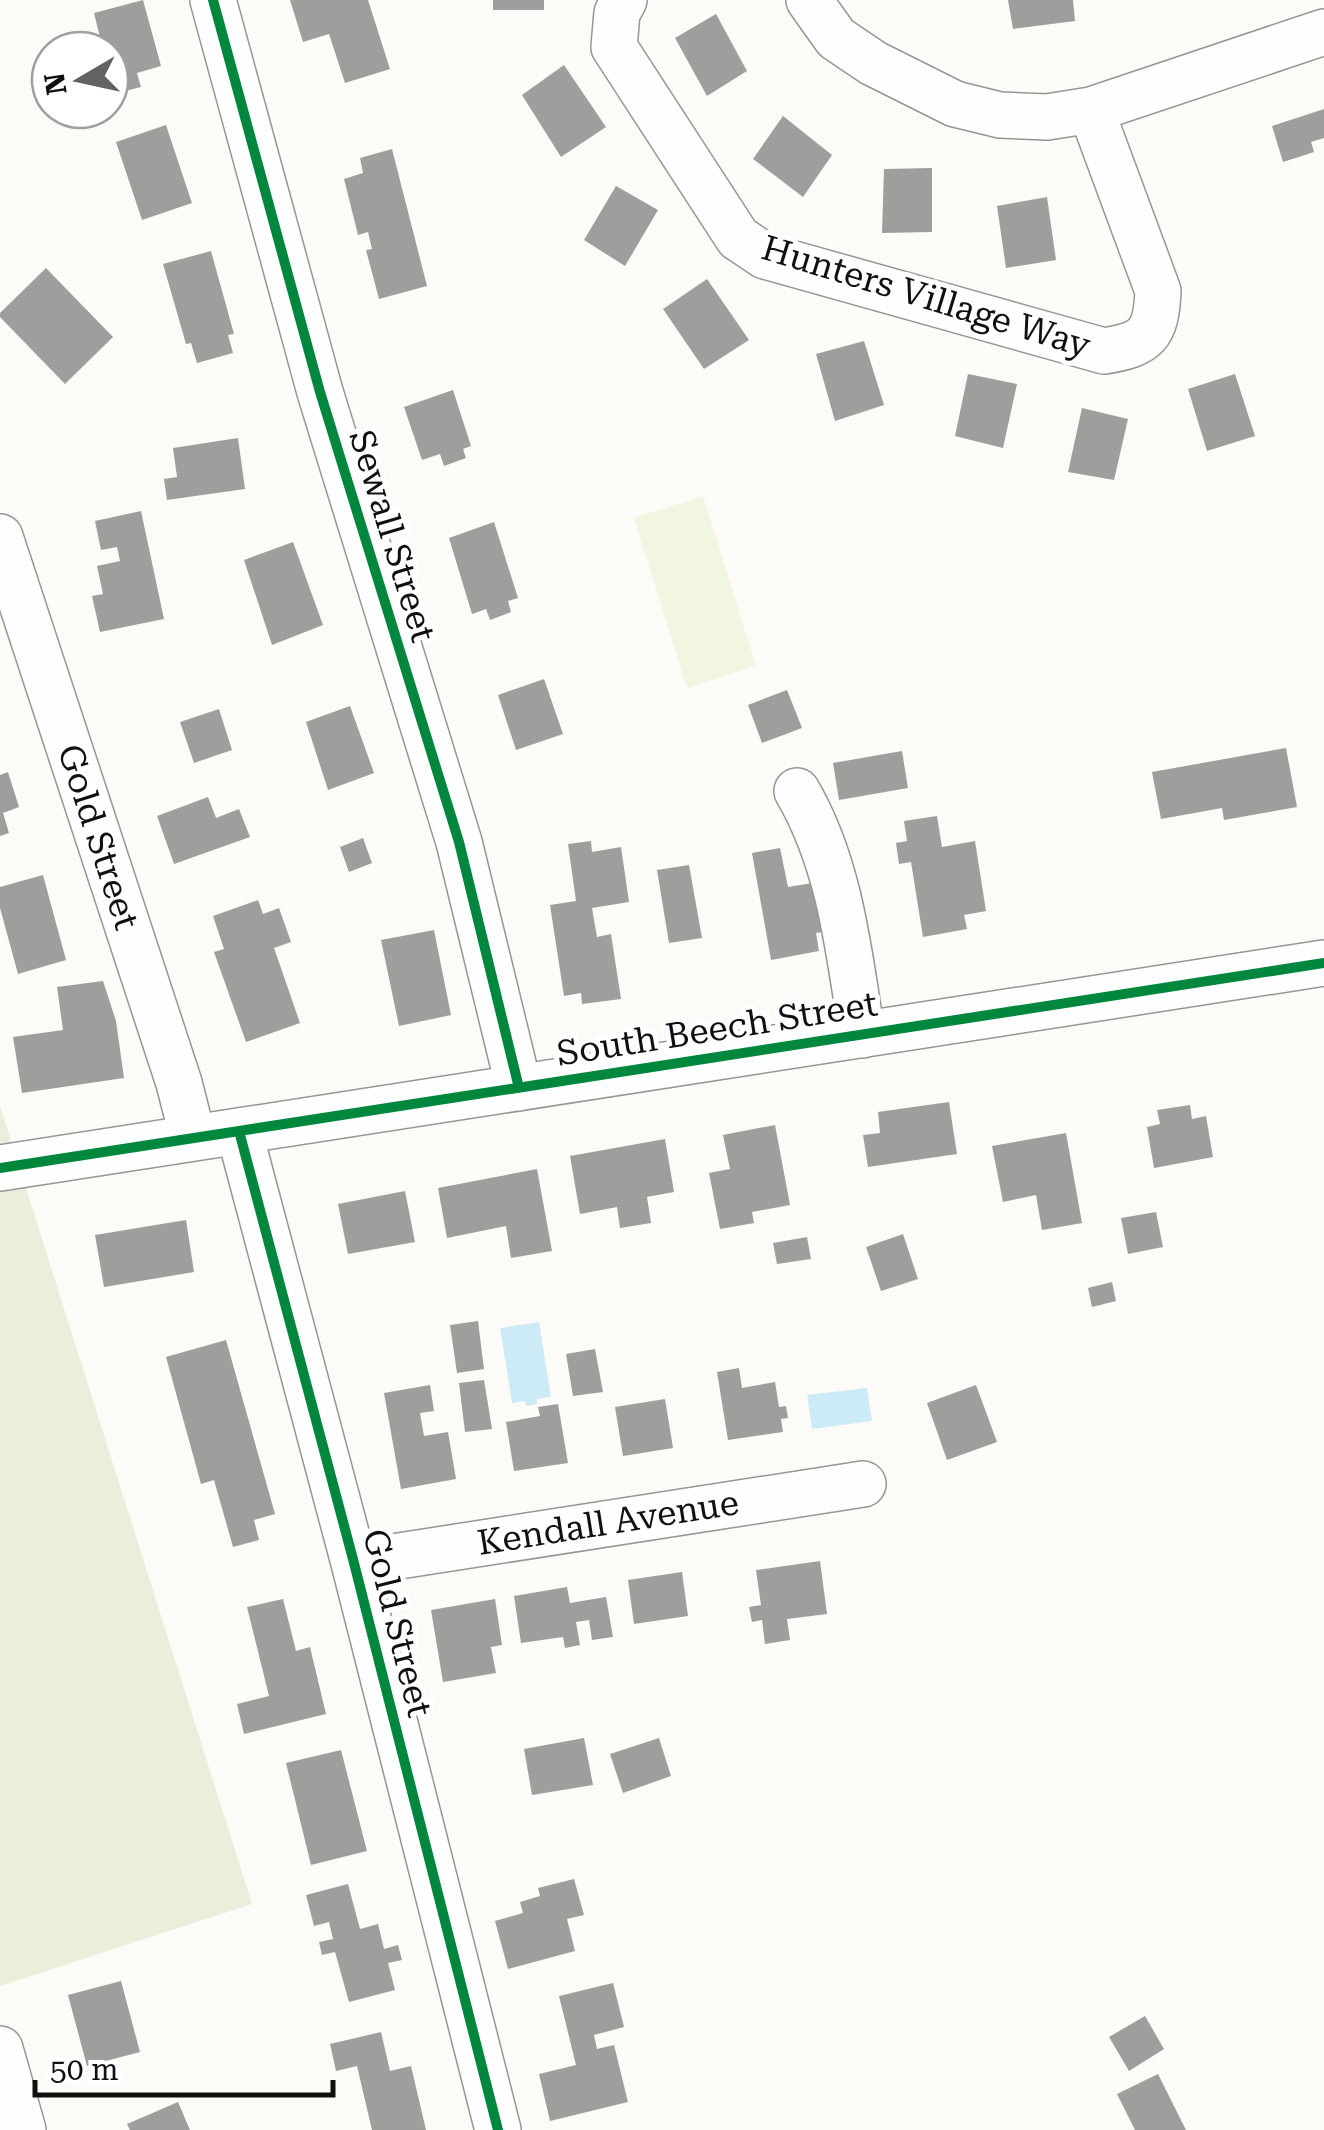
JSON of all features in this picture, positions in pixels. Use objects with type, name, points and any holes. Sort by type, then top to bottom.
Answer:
[{"type":"street","name":"Sewall Street","points":[[213,0],[325,410],[459,842],[519,1088]]},
{"type":"street","name":"Hunters Village Way","points":[[624,0],[617,13],[614,47],[738,238],[765,256],[1104,350],[1136,346],[1156,323],[1158,291],[1091,110]]},
{"type":"street","points":[[810,0],[836,38],[913,86],[955,104],[1000,115],[1031,117],[1091,110],[1324,32]]},
{"type":"street","name":"Gold Street","points":[[0,537],[179,1083],[193,1138]]},
{"type":"street","points":[[796,791],[813,818],[839,901],[862,1034]]},
{"type":"street","name":"South Beech Street","points":[[0,1168],[1324,963]]},
{"type":"street","name":"Gold Street","points":[[239,1131],[498,2130]]},
{"type":"street","name":"Kendall Avenue","points":[[354,1563],[863,1484]]},
{"type":"street","points":[[0,2048],[23,2130]]},
{"type":"green space","points":[[703,496],[756,666],[687,688],[634,518]]},
{"type":"green space","points":[[0,1106],[252,1904],[0,1986]]},
{"type":"water","points":[[539,1322],[551,1397],[526,1406],[525,1401],[512,1403],[500,1328]]},
{"type":"water","points":[[867,1388],[872,1421],[812,1429],[807,1395]]},
{"type":"building","points":[[143,0],[161,66],[137,73],[141,87],[130,90],[130,30],[98,30],[94,13]]},
{"type":"building","points":[[290,0],[368,0],[390,69],[345,83],[329,34],[303,42]]},
{"type":"building","points":[[493,0],[544,0],[544,10],[493,10]]},
{"type":"building","points":[[1008,0],[1073,0],[1075,21],[1013,29]]},
{"type":"building","points":[[716,14],[747,71],[707,96],[675,38]]},
{"type":"building","points":[[564,65],[606,127],[561,157],[522,95]]},
{"type":"building","points":[[1324,109],[1324,138],[1311,142],[1314,152],[1283,162],[1272,126]]},
{"type":"building","points":[[783,116],[832,155],[803,197],[753,159]]},
{"type":"building","points":[[166,125],[192,203],[142,220],[116,142]]},
{"type":"building","points":[[392,149],[427,286],[379,299],[366,250],[372,249],[368,232],[358,235],[344,179],[363,173],[360,158]]},
{"type":"building","points":[[932,168],[932,232],[882,233],[884,169]]},
{"type":"building","points":[[616,186],[658,210],[625,266],[584,240]]},
{"type":"building","points":[[1047,197],[1056,260],[1006,268],[997,206]]},
{"type":"building","points":[[211,251],[234,334],[228,335],[233,353],[197,363],[191,343],[186,344],[163,264]]},
{"type":"building","points":[[46,268],[113,337],[65,384],[0,317]]},
{"type":"building","points":[[707,279],[749,340],[704,369],[663,309]]},
{"type":"building","points":[[864,341],[884,405],[835,421],[816,354]]},
{"type":"building","points":[[968,374],[1017,384],[1003,448],[955,436]]},
{"type":"building","points":[[1235,374],[1255,436],[1207,451],[1188,389]]},
{"type":"building","points":[[453,390],[471,446],[463,449],[466,458],[444,466],[440,454],[422,460],[404,407]]},
{"type":"building","points":[[1082,408],[1128,419],[1114,480],[1068,472]]},
{"type":"building","points":[[238,438],[245,489],[167,500],[164,479],[177,477],[173,448]]},
{"type":"building","points":[[141,511],[164,619],[100,632],[92,596],[103,594],[97,566],[120,561],[117,547],[101,550],[95,521]]},
{"type":"building","points":[[494,522],[518,598],[508,601],[511,612],[490,620],[486,609],[472,614],[449,538]]},
{"type":"building","points":[[293,542],[323,625],[272,645],[244,560]]},
{"type":"building","points":[[544,679],[563,734],[516,750],[498,695]]},
{"type":"building","points":[[787,690],[802,728],[762,743],[748,705]]},
{"type":"building","points":[[350,706],[374,773],[328,790],[306,722]]},
{"type":"building","points":[[219,709],[232,750],[194,763],[180,722]]},
{"type":"building","points":[[1286,748],[1297,807],[1224,820],[1222,808],[1161,819],[1152,772]]},
{"type":"building","points":[[902,751],[908,788],[839,800],[833,763]]},
{"type":"building","points":[[8,772],[19,807],[3,813],[9,833],[0,836],[0,775]]},
{"type":"building","points":[[208,797],[216,818],[239,809],[250,837],[174,864],[157,816]]},
{"type":"building","points":[[937,816],[942,847],[975,841],[986,911],[964,915],[967,929],[923,937],[911,862],[899,864],[896,843],[907,841],[904,821]]},
{"type":"building","points":[[363,838],[372,863],[349,872],[340,847]]},
{"type":"building","points":[[591,841],[592,852],[621,847],[629,902],[592,908],[597,937],[611,934],[621,999],[582,1004],[581,993],[564,996],[550,905],[576,901],[568,844]]},
{"type":"building","points":[[780,848],[788,887],[818,882],[827,931],[816,933],[819,951],[771,960],[752,853]]},
{"type":"building","points":[[689,865],[702,938],[669,943],[657,870]]},
{"type":"building","points":[[43,875],[66,960],[18,974],[0,908],[0,887]]},
{"type":"building","points":[[258,900],[263,914],[279,908],[291,942],[274,948],[300,1023],[246,1042],[214,952],[224,949],[213,916]]},
{"type":"building","points":[[434,930],[451,1015],[399,1026],[381,940]]},
{"type":"building","points":[[103,981],[116,1021],[124,1078],[22,1093],[13,1037],[63,1030],[57,987]]},
{"type":"building","points":[[949,1102],[957,1154],[868,1167],[863,1135],[880,1133],[878,1112]]},
{"type":"building","points":[[1190,1105],[1192,1119],[1206,1116],[1213,1157],[1154,1168],[1147,1127],[1160,1124],[1157,1110]]},
{"type":"building","points":[[775,1125],[790,1205],[752,1212],[754,1223],[720,1229],[709,1173],[730,1169],[723,1135]]},
{"type":"building","points":[[1066,1133],[1082,1223],[1042,1230],[1036,1195],[1003,1202],[992,1146]]},
{"type":"building","points":[[665,1139],[674,1192],[647,1197],[651,1223],[620,1228],[617,1207],[580,1214],[570,1156]]},
{"type":"building","points":[[537,1169],[552,1251],[511,1258],[506,1226],[447,1238],[438,1188]]},
{"type":"building","points":[[405,1191],[415,1242],[348,1254],[338,1204]]},
{"type":"building","points":[[1156,1212],[1163,1247],[1128,1254],[1121,1218]]},
{"type":"building","points":[[186,1220],[194,1272],[104,1287],[95,1235]]},
{"type":"building","points":[[903,1234],[918,1279],[881,1291],[866,1247]]},
{"type":"building","points":[[807,1237],[811,1259],[777,1264],[773,1243]]},
{"type":"building","points":[[1112,1282],[1116,1301],[1092,1307],[1088,1288]]},
{"type":"building","points":[[478,1321],[484,1369],[457,1373],[450,1325]]},
{"type":"building","points":[[226,1340],[275,1514],[254,1520],[259,1540],[233,1547],[214,1480],[201,1484],[166,1357]]},
{"type":"building","points":[[595,1349],[603,1392],[573,1396],[566,1354]]},
{"type":"building","points":[[739,1368],[742,1388],[775,1382],[779,1407],[786,1406],[788,1418],[781,1419],[783,1432],[728,1440],[717,1372]]},
{"type":"building","points":[[484,1380],[492,1429],[465,1432],[459,1383]]},
{"type":"building","points":[[430,1385],[434,1411],[420,1413],[424,1436],[448,1432],[456,1479],[401,1489],[384,1393]]},
{"type":"building","points":[[976,1385],[997,1442],[947,1460],[927,1403]]},
{"type":"building","points":[[665,1399],[673,1448],[623,1456],[615,1407]]},
{"type":"building","points":[[558,1404],[568,1463],[514,1471],[506,1422],[540,1416],[538,1407]]},
{"type":"building","points":[[820,1561],[827,1614],[787,1619],[790,1640],[765,1644],[762,1620],[752,1622],[749,1607],[761,1605],[756,1570]]},
{"type":"building","points":[[682,1572],[688,1616],[634,1624],[628,1580]]},
{"type":"building","points":[[567,1587],[570,1603],[606,1597],[613,1637],[592,1640],[589,1620],[576,1622],[580,1645],[565,1648],[563,1637],[521,1643],[514,1596]]},
{"type":"building","points":[[283,1599],[296,1651],[310,1647],[326,1714],[244,1734],[237,1704],[269,1696],[247,1607]]},
{"type":"building","points":[[495,1599],[502,1645],[491,1647],[496,1673],[443,1682],[431,1610]]},
{"type":"building","points":[[584,1738],[593,1785],[532,1795],[524,1749]]},
{"type":"building","points":[[659,1738],[671,1776],[623,1793],[610,1754]]},
{"type":"building","points":[[341,1750],[367,1851],[311,1865],[286,1763]]},
{"type":"building","points":[[574,1879],[584,1915],[567,1919],[575,1951],[508,1969],[495,1921],[523,1913],[520,1902],[540,1896],[538,1888]]},
{"type":"building","points":[[348,1884],[360,1929],[378,1924],[384,1949],[398,1945],[402,1960],[388,1963],[395,1990],[349,2002],[335,1952],[322,1955],[319,1942],[333,1939],[329,1922],[314,1926],[306,1895]]},
{"type":"building","points":[[121,1981],[140,2052],[87,2066],[68,1995]]},
{"type":"building","points":[[613,1983],[624,2027],[594,2035],[597,2049],[614,2045],[628,2102],[550,2121],[539,2074],[576,2065],[559,1996]]},
{"type":"building","points":[[1145,2016],[1164,2049],[1129,2071],[1109,2037]]},
{"type":"building","points":[[381,2032],[390,2071],[411,2066],[426,2130],[372,2130],[357,2066],[336,2071],[330,2044]]},
{"type":"building","points":[[1158,2074],[1186,2130],[1135,2130],[1117,2094]]},
{"type":"building","points":[[178,2102],[190,2130],[130,2130],[127,2124]]},
{"type":"cycle path","points":[[213,0],[320,392],[459,842],[519,1088]]},
{"type":"cycle path","points":[[0,1168],[1324,963]]},
{"type":"cycle path","points":[[239,1131],[498,2130]]}]
